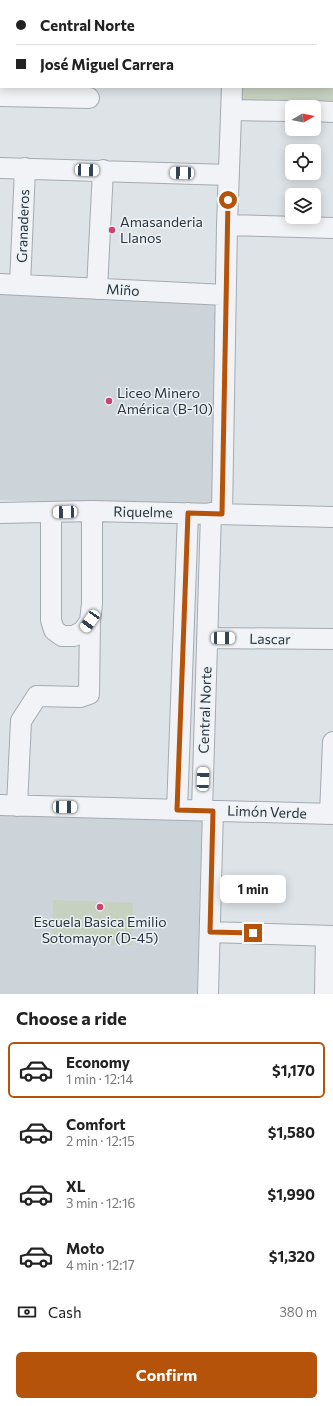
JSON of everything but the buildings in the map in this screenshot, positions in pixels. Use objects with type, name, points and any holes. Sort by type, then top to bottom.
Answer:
[{"type":"street","name":"Central Norte","points":[[208,994],[210,932],[207,638],[217,514],[226,295],[232,88]]},
{"type":"street","points":[[0,96],[89,98]]},
{"type":"street","points":[[231,110],[285,111]]},
{"type":"street","points":[[321,112],[333,112]]},
{"type":"street","points":[[0,168],[229,175]]},
{"type":"street","name":"Granaderos","points":[[20,285],[25,168]]},
{"type":"street","points":[[97,289],[103,170]]},
{"type":"street","points":[[227,225],[333,228]]},
{"type":"street","name":"Miño","points":[[0,284],[226,295]]},
{"type":"street","points":[[9,805],[21,721],[37,696],[80,698],[89,694],[90,621],[92,604],[92,511]]},
{"type":"street","name":"Riquelme","points":[[0,513],[92,511],[333,517]]},
{"type":"street","points":[[51,513],[50,620],[54,630],[62,636],[74,636],[82,631],[90,621]]},
{"type":"street","name":"Central Norte","points":[[177,810],[188,513]]},
{"type":"street","name":"Lascar","points":[[207,638],[333,639]]},
{"type":"street","points":[[332,814],[333,742]]},
{"type":"street","name":"Limón Verde","points":[[9,805],[332,814]]},
{"type":"street","points":[[210,932],[329,936],[325,994]]},
{"type":"shaded area","name":"Liceo Minero América (B-10)","points":[[0,294],[220,303],[216,508],[0,500]]},
{"type":"shaded area","name":"Escuela Basica Emilio Sotomayor (D-45)","points":[[0,814],[202,821],[197,994],[0,994]]},
{"type":"green space","points":[[242,88],[333,88],[333,105],[321,105],[321,100],[285,100],[285,104],[242,103]]},
{"type":"green space","points":[[53,900],[133,903],[132,945],[52,943]]},
{"type":"place","name":"Amasanderia Llanos","points":[[112,230]]},
{"type":"place","name":"Liceo Minero América (B-10)","points":[[109,401]]},
{"type":"place","name":"Escuela Basica Emilio Sotomayor (D-45)","points":[[100,907]]},
{"type":"route","points":[[228,200],[222,514],[188,513],[177,810],[213,811],[210,932],[253,933]]}]
